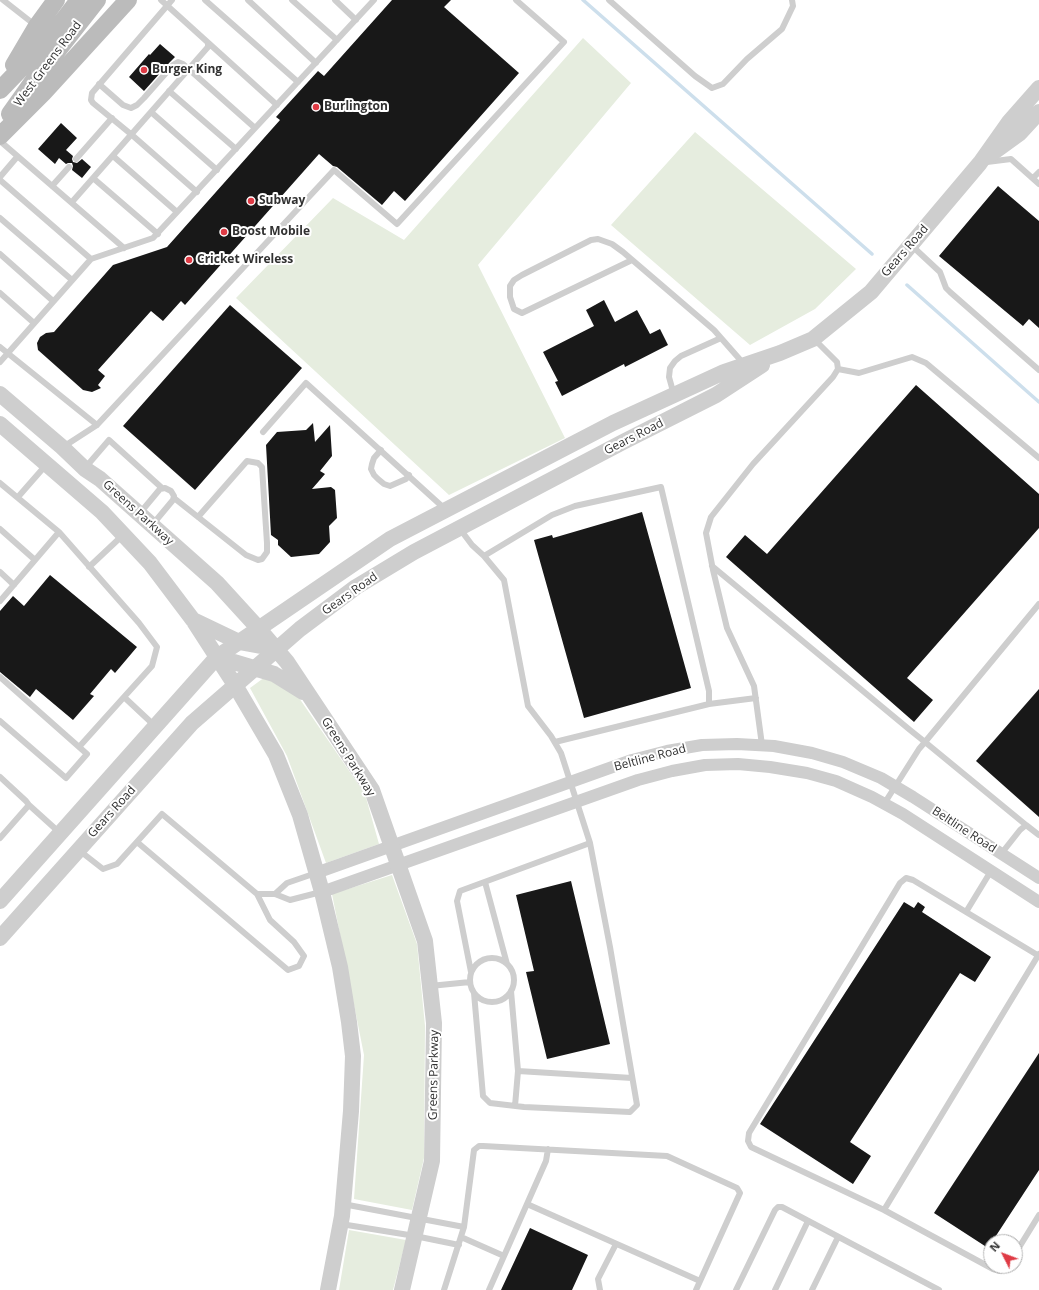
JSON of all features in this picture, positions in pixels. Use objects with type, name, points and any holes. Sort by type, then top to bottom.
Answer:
[{"type":"main road","points":[[0,89],[37,26],[56,0]]},
{"type":"main road","name":"West Greens Road","points":[[0,89],[50,38],[79,0]]},
{"type":"main road","name":"West Greens Road","points":[[0,129],[32,83],[97,0]]},
{"type":"main road","points":[[0,136],[43,93],[128,0]]},
{"type":"street","name":"Gears Road","points":[[0,901],[216,657],[390,539],[613,423],[724,372],[780,353],[813,338],[871,292],[980,162],[1009,122],[1039,88]]},
{"type":"street","name":"Gears Road","points":[[980,162],[1020,133],[1039,112]]},
{"type":"street","name":"Gears Road","points":[[0,938],[192,723],[277,649],[356,587],[414,552],[716,395],[780,353]]},
{"type":"street","name":"Greens Parkway","points":[[0,394],[62,447],[84,469],[100,479],[217,583],[277,649],[372,790],[425,941],[434,1023],[432,1161],[420,1218],[402,1290]]},
{"type":"street","points":[[613,423],[623,442]]},
{"type":"street","name":"Greens Parkway","points":[[0,424],[102,512],[150,563],[193,620],[235,685],[276,755],[300,815],[322,892],[340,967],[349,1022],[352,1056],[351,1111],[341,1224],[328,1290]]},
{"type":"street","points":[[47,464],[62,447]]},
{"type":"street","points":[[446,510],[460,529]]},
{"type":"street","points":[[193,620],[239,642],[277,649]]},
{"type":"street","points":[[216,657],[274,674],[309,696]]},
{"type":"street","name":"Beltline Road","points":[[316,873],[632,760],[667,751],[702,745],[737,744],[812,753],[843,762],[881,778],[1039,878]]},
{"type":"street","name":"Beltline Road","points":[[322,892],[638,780],[672,771],[705,765],[738,764],[807,773],[836,781],[872,797],[903,814],[1039,902]]},
{"type":"street","points":[[60,833],[79,850]]},
{"type":"lane","points":[[161,0],[277,105]]},
{"type":"lane","points":[[172,0],[92,92],[91,100],[197,192]]},
{"type":"lane","points":[[205,0],[298,82]]},
{"type":"lane","points":[[248,0],[316,63]]},
{"type":"lane","points":[[292,0],[337,40]]},
{"type":"lane","points":[[335,0],[356,20]]},
{"type":"lane","points":[[0,362],[90,259],[153,238],[158,234],[374,0]]},
{"type":"lane","points":[[62,447],[97,425],[334,170],[397,224],[564,42],[516,0]]},
{"type":"lane","points":[[609,0],[695,76],[712,88],[723,84],[747,58],[782,29],[793,6],[792,0]]},
{"type":"lane","points":[[6,1],[37,26]]},
{"type":"lane","points":[[72,202],[208,47],[208,43]]},
{"type":"lane","points":[[99,84],[123,105],[131,108],[137,105],[178,62],[189,69],[255,128]]},
{"type":"lane","points":[[169,91],[236,149]]},
{"type":"lane","points":[[151,112],[217,170]]},
{"type":"lane","points":[[76,159],[112,118]]},
{"type":"lane","points":[[0,141],[124,248]]},
{"type":"lane","points":[[113,156],[177,212]]},
{"type":"lane","points":[[0,177],[18,157]]},
{"type":"lane","points":[[980,162],[1011,159],[1039,184]]},
{"type":"lane","points":[[52,186],[69,167]]},
{"type":"lane","points":[[1033,178],[1039,172]]},
{"type":"lane","points":[[93,178],[158,234]]},
{"type":"lane","points":[[0,180],[90,259]]},
{"type":"lane","points":[[0,218],[72,280]]},
{"type":"lane","points":[[632,260],[522,313],[514,309],[510,297],[510,286],[514,280],[591,240],[598,239],[612,244],[632,260],[714,330],[744,364]]},
{"type":"lane","points":[[911,245],[940,272],[946,288],[950,292],[1039,370]]},
{"type":"lane","points":[[0,254],[53,301]]},
{"type":"lane","points":[[0,294],[34,323]]},
{"type":"lane","points":[[674,395],[668,377],[670,368],[675,361],[681,356],[721,338]]},
{"type":"lane","points":[[762,746],[754,686],[727,628],[712,566],[706,533],[711,517],[753,464],[833,377],[838,369],[837,362],[813,338]]},
{"type":"lane","points":[[0,347],[97,425]]},
{"type":"lane","points":[[838,369],[859,373],[912,357],[926,363],[1039,458]]},
{"type":"lane","points":[[263,432],[306,383],[446,510]]},
{"type":"lane","points":[[84,469],[110,440],[162,488],[171,491],[174,498],[198,517],[246,555],[258,560],[265,557],[267,552],[262,467],[258,463],[247,461],[198,517]]},
{"type":"lane","points":[[381,450],[374,458],[371,469],[378,479],[384,484],[390,486],[406,479],[409,475]]},
{"type":"lane","points":[[18,497],[47,464]]},
{"type":"lane","points":[[0,483],[59,532],[139,623],[157,647],[152,666],[79,747]]},
{"type":"lane","points":[[484,556],[552,515],[575,506],[661,487],[708,692],[709,704]]},
{"type":"lane","points":[[139,514],[162,488]]},
{"type":"lane","points":[[152,526],[174,498]]},
{"type":"lane","points":[[0,529],[35,560]]},
{"type":"lane","points":[[460,529],[472,545],[484,556],[504,580],[528,706],[555,742],[561,753],[590,843],[610,947],[637,1105],[630,1112],[515,1106],[490,1103],[483,1096],[474,993],[470,982],[471,972],[457,902],[460,891],[590,843]]},
{"type":"lane","points":[[0,601],[59,532]]},
{"type":"lane","points":[[89,567],[123,534]]},
{"type":"lane","points":[[712,566],[1039,835]]},
{"type":"lane","points":[[0,572],[14,585]]},
{"type":"lane","points":[[884,804],[919,749],[1039,604]]},
{"type":"lane","points":[[0,677],[87,754],[66,778],[0,720]]},
{"type":"lane","points":[[124,697],[155,726]]},
{"type":"lane","points":[[555,742],[709,704],[756,698]]},
{"type":"lane","points":[[0,777],[60,833]]},
{"type":"lane","points":[[0,838],[29,805]]},
{"type":"lane","points":[[79,850],[103,869],[117,864],[162,814],[257,894],[270,920],[294,942],[304,956],[299,966],[288,970],[137,842]]},
{"type":"lane","points":[[1001,854],[1020,830],[1026,825]]},
{"type":"lane","points":[[966,912],[991,871]]},
{"type":"lane","points":[[276,894],[287,883],[316,873]]},
{"type":"lane","points":[[884,1210],[1039,955],[913,880],[906,878],[900,883],[749,1134],[748,1140],[751,1147],[884,1210],[983,1264]]},
{"type":"lane","points":[[485,882],[507,964]]},
{"type":"lane","points":[[257,894],[276,894],[290,900],[322,892]]},
{"type":"lane","points":[[471,972],[480,961],[487,958],[494,958],[507,964],[512,969],[514,976],[514,984],[511,991],[507,996],[500,1000],[493,1002],[486,1001],[479,998],[474,993]]},
{"type":"lane","points":[[430,986],[470,982]]},
{"type":"lane","points":[[511,991],[518,1071],[515,1106]]},
{"type":"lane","points":[[518,1071],[632,1078]]},
{"type":"lane","points":[[444,1290],[464,1227],[474,1150],[482,1146],[667,1156],[737,1188],[740,1193],[696,1290]]},
{"type":"lane","points":[[489,1290],[546,1161],[548,1149]]},
{"type":"lane","points":[[343,1204],[464,1227]]},
{"type":"lane","points":[[527,1204],[700,1281]]},
{"type":"lane","points":[[736,1290],[775,1210],[778,1207],[782,1207],[939,1290]]},
{"type":"lane","points":[[1023,1241],[1039,1215]]},
{"type":"lane","points":[[775,1290],[808,1221]]},
{"type":"lane","points":[[341,1224],[415,1236],[458,1245]]},
{"type":"lane","points":[[461,1237],[504,1256]]},
{"type":"lane","points":[[812,1290],[838,1237]]},
{"type":"lane","points":[[600,1290],[598,1279],[616,1244]]},
{"type":"shaded area","points":[[583,38],[631,83],[478,265],[565,438],[449,495],[236,298],[333,198],[404,240]]},
{"type":"shaded area","points":[[695,132],[856,269],[815,309],[750,345],[611,225]]},
{"type":"shaded area","points":[[265,677],[297,695],[365,794],[379,844],[326,863],[287,756],[250,688]]},
{"type":"shaded area","points":[[392,875],[417,944],[425,1026],[424,1158],[412,1210],[354,1199],[364,1055],[332,894]]},
{"type":"shaded area","points":[[349,1230],[406,1240],[393,1290],[339,1290]]},
{"type":"building","points":[[392,0],[451,0],[444,7],[519,73],[405,201],[394,191],[382,205],[337,167],[333,166],[319,154],[185,305],[181,301],[163,321],[151,311],[98,370],[105,376],[98,385],[101,388],[92,392],[83,390],[38,350],[37,343],[40,337],[46,333],[54,332],[113,265],[167,247],[280,120],[276,117],[318,71],[324,76]]},
{"type":"building","points":[[160,44],[175,57],[144,91],[129,77]]},
{"type":"building","points":[[61,123],[77,138],[66,150],[73,156],[73,162],[77,163],[82,159],[91,167],[82,178],[72,170],[72,163],[66,164],[59,158],[55,164],[38,149]]},
{"type":"building","points":[[998,186],[1039,221],[1039,328],[1029,319],[1023,326],[939,256]]},
{"type":"building","points":[[604,300],[615,322],[637,310],[650,334],[660,329],[668,345],[625,367],[624,364],[562,396],[555,382],[558,381],[543,352],[594,326],[586,310]]},
{"type":"building","points":[[230,305],[302,368],[195,490],[123,426]]},
{"type":"building","points":[[916,385],[1039,494],[1039,528],[907,678],[933,700],[914,722],[726,557],[745,535],[767,554]]},
{"type":"building","points":[[313,423],[315,442],[330,425],[332,456],[320,471],[325,474],[312,489],[331,487],[335,490],[337,518],[329,526],[330,542],[319,554],[291,557],[278,545],[278,540],[271,535],[266,445],[277,432],[306,430]]},
{"type":"building","points":[[642,512],[691,688],[584,718],[534,540],[552,535],[553,538]]},
{"type":"building","points":[[50,575],[137,647],[115,673],[111,669],[90,694],[94,696],[73,720],[36,689],[30,697],[0,672],[0,611],[13,596],[24,606]]},
{"type":"building","points":[[1039,689],[1039,817],[976,761]]},
{"type":"building","points":[[571,881],[610,1044],[547,1059],[526,972],[534,971],[516,895]]},
{"type":"building","points":[[904,902],[914,908],[918,902],[925,907],[922,912],[991,957],[975,982],[960,973],[850,1142],[871,1156],[853,1184],[760,1124]]},
{"type":"building","points":[[1039,1053],[1039,1170],[997,1234],[983,1234],[983,1245],[934,1213]]},
{"type":"building","points":[[530,1228],[588,1255],[572,1290],[501,1290]]},
{"type":"waterway","points":[[583,0],[872,254]]},
{"type":"waterway","points":[[907,285],[1039,402]]},
{"type":"place","name":"Burger King","points":[[144,70]]},
{"type":"place","name":"Burlington","points":[[316,107]]},
{"type":"place","name":"Subway","points":[[251,201]]},
{"type":"place","name":"Boost Mobile","points":[[224,232]]},
{"type":"place","name":"Cricket Wireless","points":[[189,260]]}]
